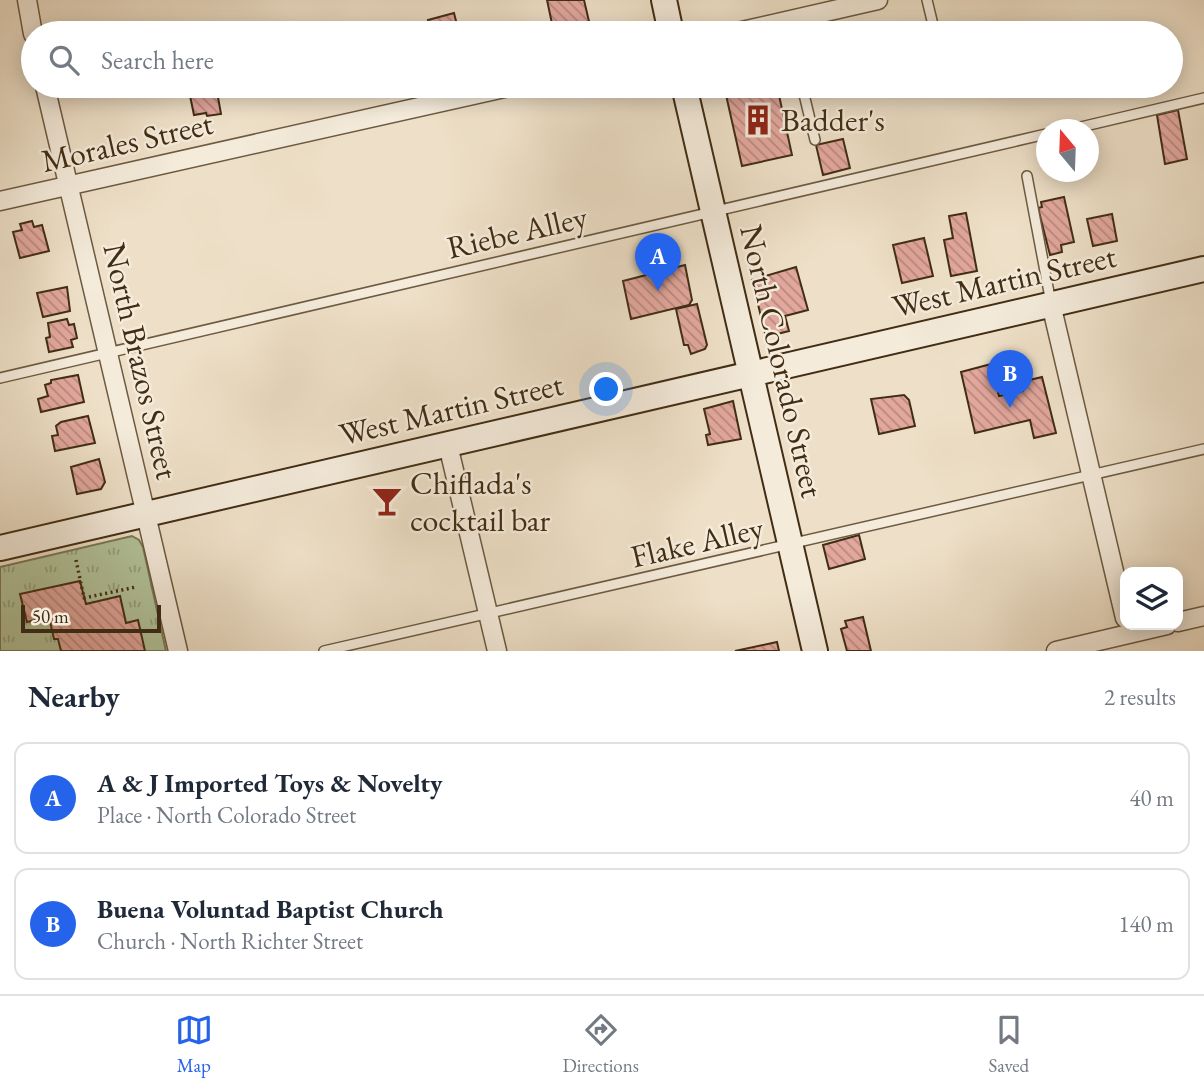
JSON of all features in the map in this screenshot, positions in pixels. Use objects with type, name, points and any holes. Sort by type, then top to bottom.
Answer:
[{"type":"main road","points":[[664,0],[668,21]]},
{"type":"main road","name":"North Colorado Street","points":[[687,98],[815,651]]},
{"type":"main road","name":"West Martin Street","points":[[0,548],[1204,269]]},
{"type":"street","points":[[27,0],[31,21]]},
{"type":"street","points":[[804,21],[878,0]]},
{"type":"street","name":"North Brazos Street","points":[[48,98],[178,651]]},
{"type":"street","name":"Morales Street","points":[[0,201],[460,98]]},
{"type":"street","points":[[1051,304],[1128,632],[1056,651]]},
{"type":"street","points":[[449,445],[497,651]]},
{"type":"street","points":[[1183,621],[1204,616]]},
{"type":"lane","points":[[927,0],[932,21]]},
{"type":"lane","points":[[805,98],[815,140]]},
{"type":"lane","points":[[1099,123],[1204,98]]},
{"type":"lane","name":"Riebe Alley","points":[[0,378],[1036,136]]},
{"type":"lane","points":[[1027,176],[1051,304]]},
{"type":"lane","name":"Flake Alley","points":[[324,651],[1204,449]]},
{"type":"path","points":[[76,560],[84,598],[136,587]]},
{"type":"green space","points":[[132,536],[139,540],[143,547],[166,651],[0,651],[0,567]]},
{"type":"building","points":[[547,0],[584,0],[589,21],[551,21]]},
{"type":"building","points":[[454,13],[456,21],[428,21]]},
{"type":"building","points":[[190,98],[218,98],[221,114],[194,115]]},
{"type":"building","name":"Badder's","points":[[727,98],[780,98],[792,155],[742,166]]},
{"type":"building","points":[[1178,110],[1187,159],[1165,164],[1157,115]]},
{"type":"building","points":[[843,139],[850,168],[823,175],[816,145]]},
{"type":"building","points":[[1064,197],[1074,242],[1061,245],[1062,252],[1050,255],[1038,208],[1042,207],[1041,202]]},
{"type":"building","points":[[966,213],[977,271],[951,276],[944,240],[953,238],[949,216]]},
{"type":"building","points":[[1112,214],[1117,241],[1093,246],[1087,219]]},
{"type":"building","points":[[32,221],[34,227],[42,225],[49,251],[20,258],[13,232],[22,230],[20,224]]},
{"type":"building","points":[[924,238],[933,276],[902,283],[893,245]]},
{"type":"building","points":[[685,265],[692,300],[689,305],[631,319],[623,281]]},
{"type":"building","points":[[796,267],[808,310],[785,316],[789,331],[766,337],[752,280]]},
{"type":"building","points":[[67,287],[70,311],[43,317],[37,293]]},
{"type":"building","points":[[697,304],[707,345],[705,349],[691,354],[688,345],[684,345],[676,309]]},
{"type":"building","points":[[67,319],[69,325],[74,324],[77,338],[71,340],[73,347],[49,352],[46,338],[50,337],[48,323]]},
{"type":"building","points":[[991,364],[999,396],[1023,391],[1021,382],[1042,377],[1056,433],[1034,438],[1030,420],[975,433],[961,372]]},
{"type":"building","points":[[78,375],[84,402],[41,412],[38,399],[48,396],[45,385],[51,383],[51,380]]},
{"type":"building","points":[[904,395],[909,400],[915,426],[879,434],[871,399]]},
{"type":"building","points":[[733,401],[741,439],[708,445],[706,435],[710,434],[704,409]]},
{"type":"building","points":[[88,416],[95,443],[55,451],[52,436],[58,435],[56,426],[61,422]]},
{"type":"building","points":[[99,459],[105,482],[101,489],[77,494],[71,467]]},
{"type":"building","points":[[859,535],[865,559],[829,569],[823,545]]},
{"type":"building","points":[[80,581],[86,604],[120,596],[126,623],[138,620],[145,651],[61,651],[58,639],[54,639],[49,617],[27,622],[20,594]]},
{"type":"building","points":[[863,617],[871,651],[847,651],[841,629],[847,627],[845,621]]},
{"type":"building","points":[[777,642],[779,651],[735,651]]},
{"type":"place","name":"Badder's","points":[[758,120]]},
{"type":"place","name":"A & J Imported Toys & Novelty","points":[[658,291]]},
{"type":"place","name":"Buena Voluntad Baptist Church","points":[[1010,408]]},
{"type":"place","name":"Chiflada's cocktail bar","points":[[387,501]]}]
